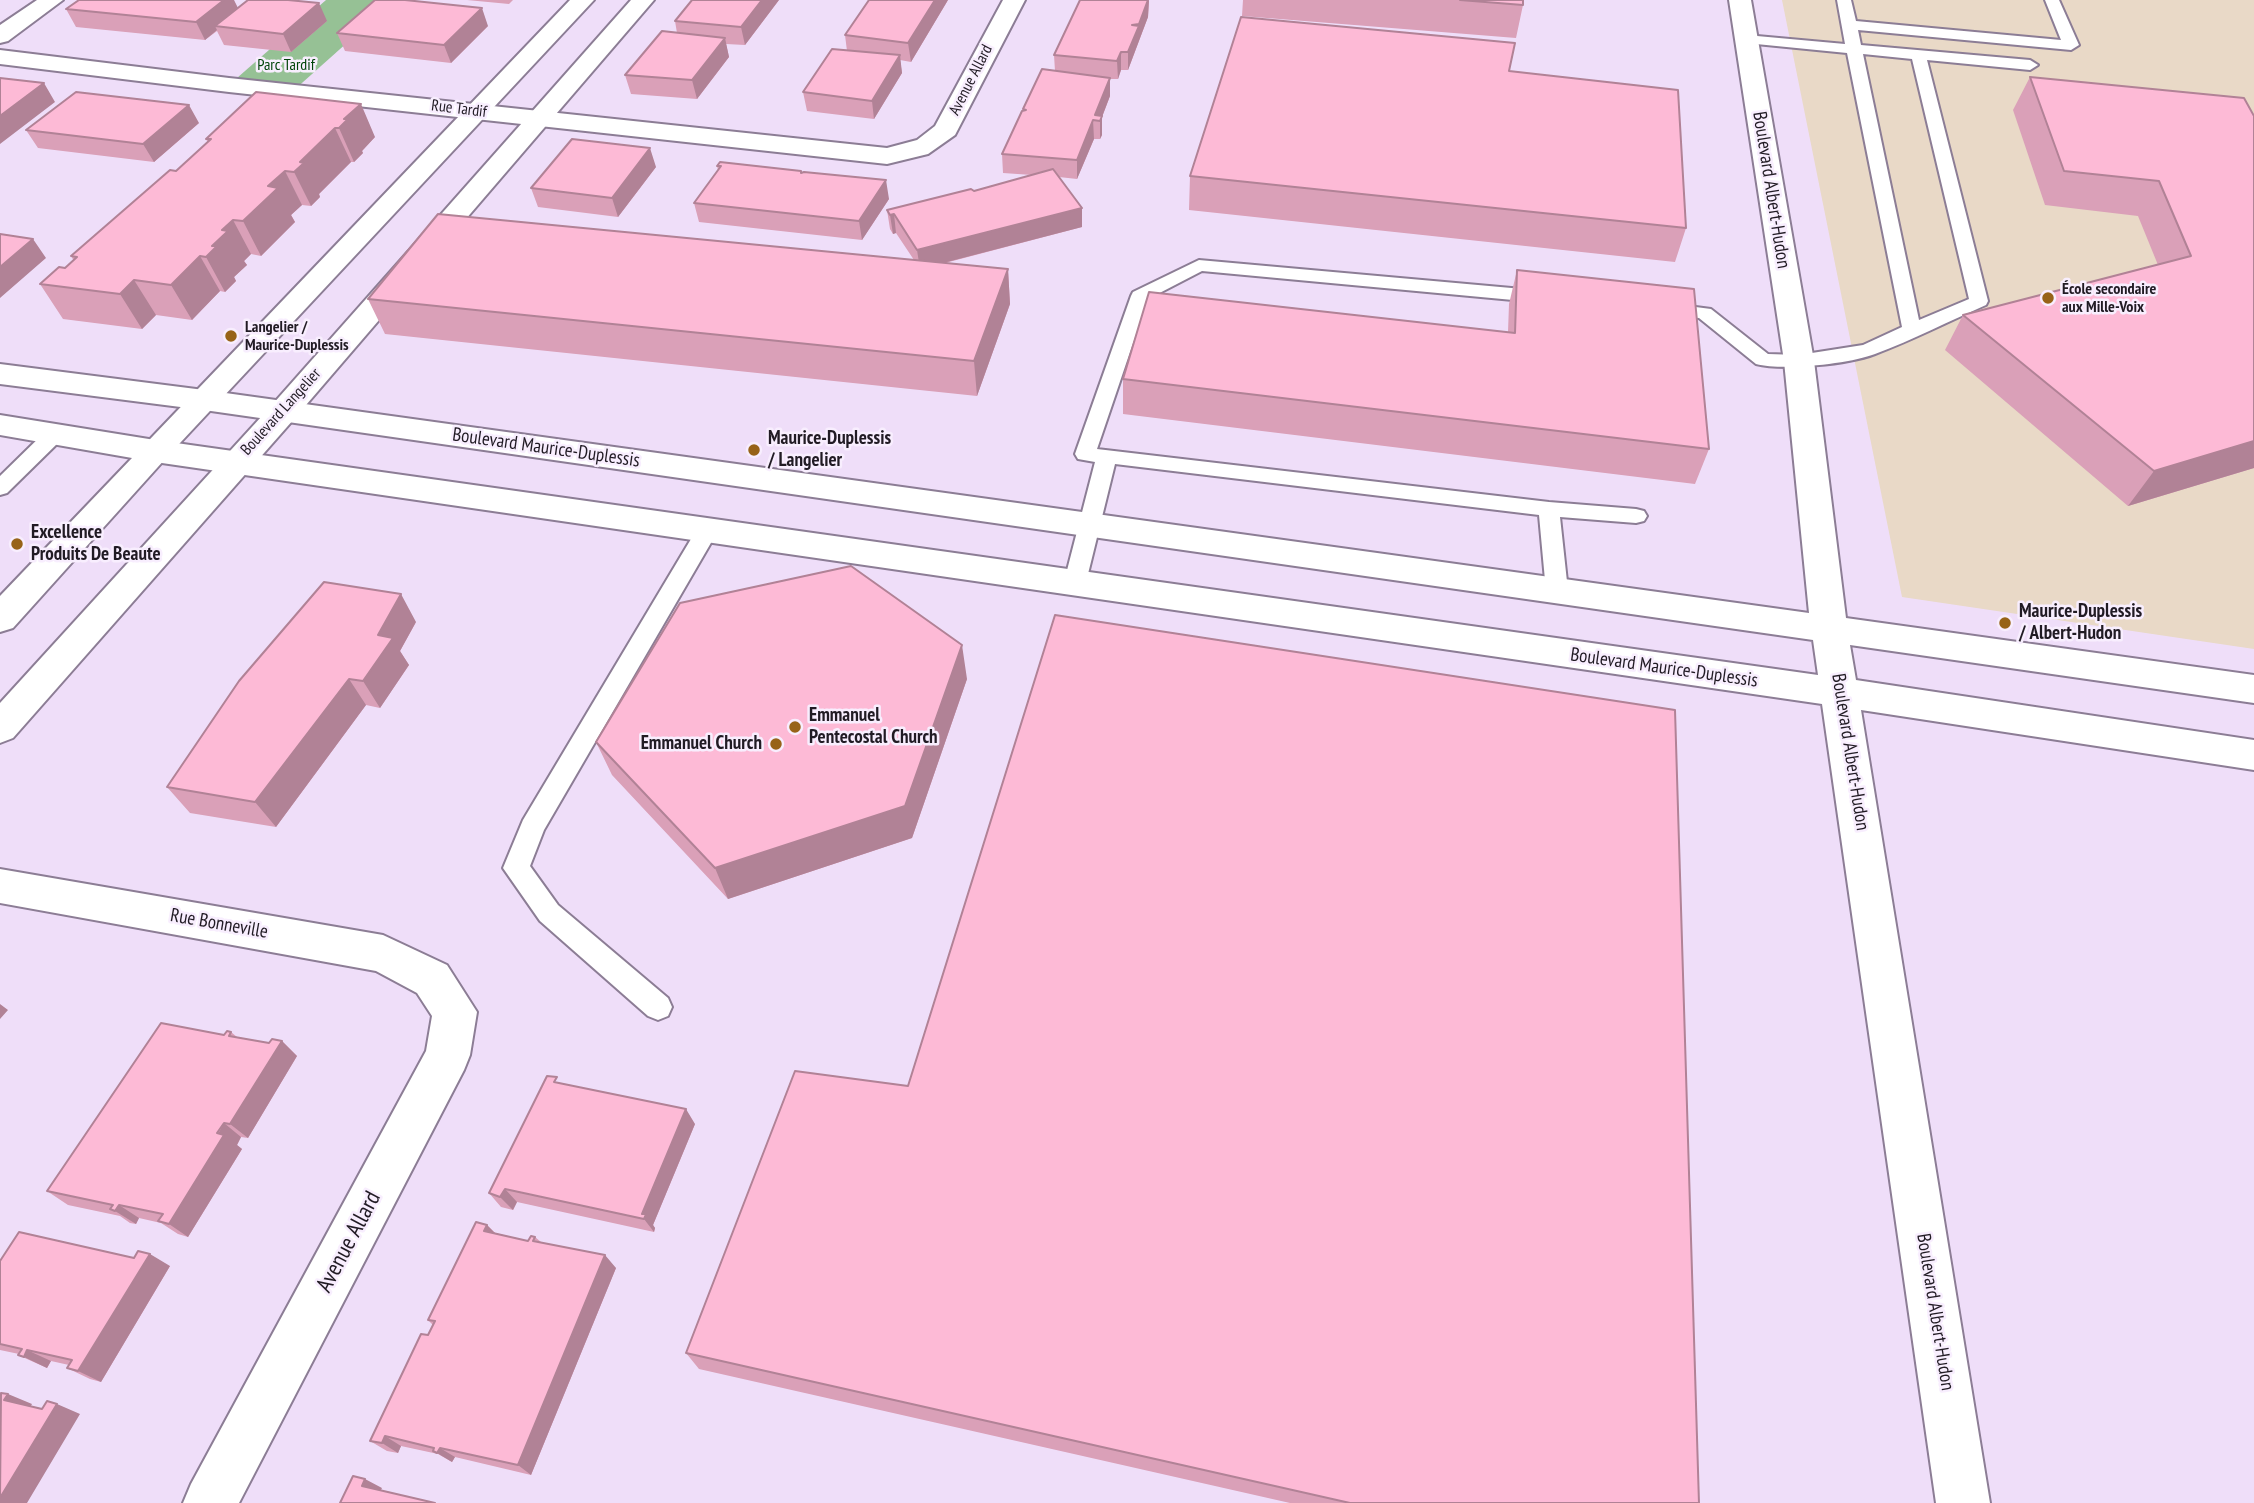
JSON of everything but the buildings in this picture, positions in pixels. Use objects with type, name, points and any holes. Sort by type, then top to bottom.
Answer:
[{"type":"street","points":[[0,36],[52,0]]},
{"type":"street","points":[[0,619],[155,451],[583,0]]},
{"type":"street","name":"Boulevard Langelier","points":[[0,728],[283,412],[643,0]]},
{"type":"street","name":"Avenue Allard","points":[[918,151],[934,142],[946,130],[1014,0]]},
{"type":"street","name":"Boulevard Albert-Hudon","points":[[1740,0],[1799,360],[1822,580],[1832,629],[1839,692],[1963,1503]]},
{"type":"street","name":"Rue Tardif","points":[[0,57],[876,155],[918,151]]},
{"type":"street","name":"Boulevard Maurice-Duplessis","points":[[0,374],[204,400],[2254,689]]},
{"type":"street","name":"Boulevard Maurice-Duplessis","points":[[0,425],[155,451],[1839,692],[2254,755]]},
{"type":"street","name":"Rue Bonneville","points":[[0,886],[383,954],[432,979]]},
{"type":"street","name":"Avenue Allard","points":[[210,1503],[448,1055],[455,1012],[432,979]]},
{"type":"lane","points":[[1844,0],[1912,330]]},
{"type":"lane","points":[[1849,25],[2071,45],[2052,0]]},
{"type":"lane","points":[[1746,39],[2030,65]]},
{"type":"lane","points":[[1649,307],[1704,313],[1763,360],[1799,360],[1868,350],[1979,300],[1918,54]]},
{"type":"lane","points":[[1567,300],[1199,265],[1140,296],[1085,454],[1549,509],[1636,516]]},
{"type":"lane","points":[[4,479],[54,435]]},
{"type":"lane","points":[[1075,582],[1106,457]]},
{"type":"lane","points":[[1549,509],[1557,591]]},
{"type":"lane","points":[[658,1007],[549,914],[516,868],[533,827],[708,529]]},
{"type":"shaded area","name":"École secondaire aux Mille-Voix","points":[[1782,0],[2254,0],[2254,649],[1902,597]]},
{"type":"green space","name":"Parc Tardif","points":[[326,0],[395,0],[293,91],[229,85]]},
{"type":"place","name":"École secondaire aux Mille-Voix","points":[[2048,298]]},
{"type":"place","name":"Langelier / Maurice-Duplessis","points":[[231,336]]},
{"type":"place","name":"Maurice-Duplessis / Langelier","points":[[754,450]]},
{"type":"place","name":"Excellence Produits De Beaute","points":[[17,544]]},
{"type":"place","name":"Maurice-Duplessis / Albert-Hudon","points":[[2005,623]]},
{"type":"place","name":"Emmanuel Pentecostal Church","points":[[795,727]]},
{"type":"place","name":"Emmanuel Church","points":[[776,744]]}]
